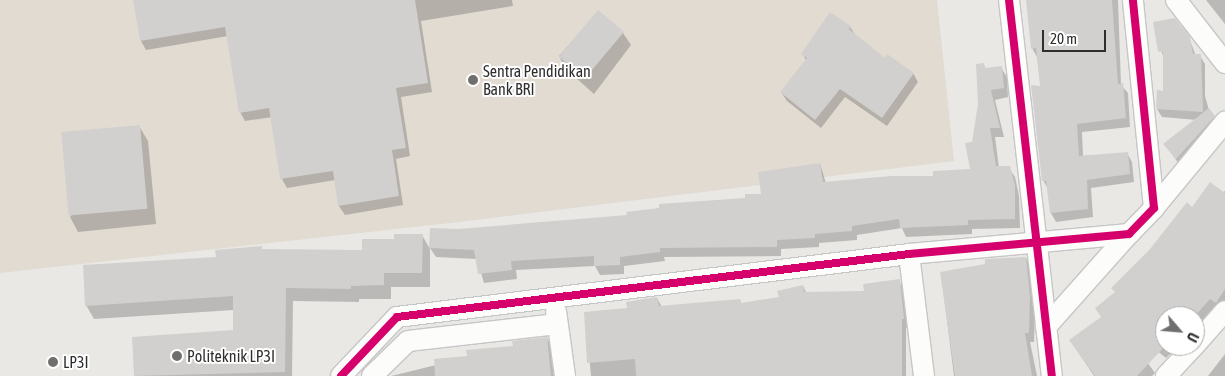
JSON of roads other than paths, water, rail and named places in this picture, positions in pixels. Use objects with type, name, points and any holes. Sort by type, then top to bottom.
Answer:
[{"type":"street","points":[[1009,0],[1052,376]]},
{"type":"street","points":[[1133,0],[1154,208]]},
{"type":"street","points":[[1176,0],[1225,63]]},
{"type":"street","points":[[1046,327],[1154,208],[1225,122]]},
{"type":"street","points":[[341,376],[397,317],[554,296],[909,254],[1129,234]]},
{"type":"street","points":[[909,254],[924,376]]},
{"type":"street","points":[[554,296],[565,376]]},
{"type":"street","points":[[1205,333],[1225,311]]},
{"type":"street","points":[[372,376],[408,341],[557,324]]},
{"type":"street","points":[[1166,376],[1184,356]]},
{"type":"place","name":"Sentra Pendidikan Bank BRI","points":[[473,80]]},
{"type":"place","name":"Politeknik LP3I","points":[[177,356]]},
{"type":"place","name":"LP3I","points":[[53,362]]}]
